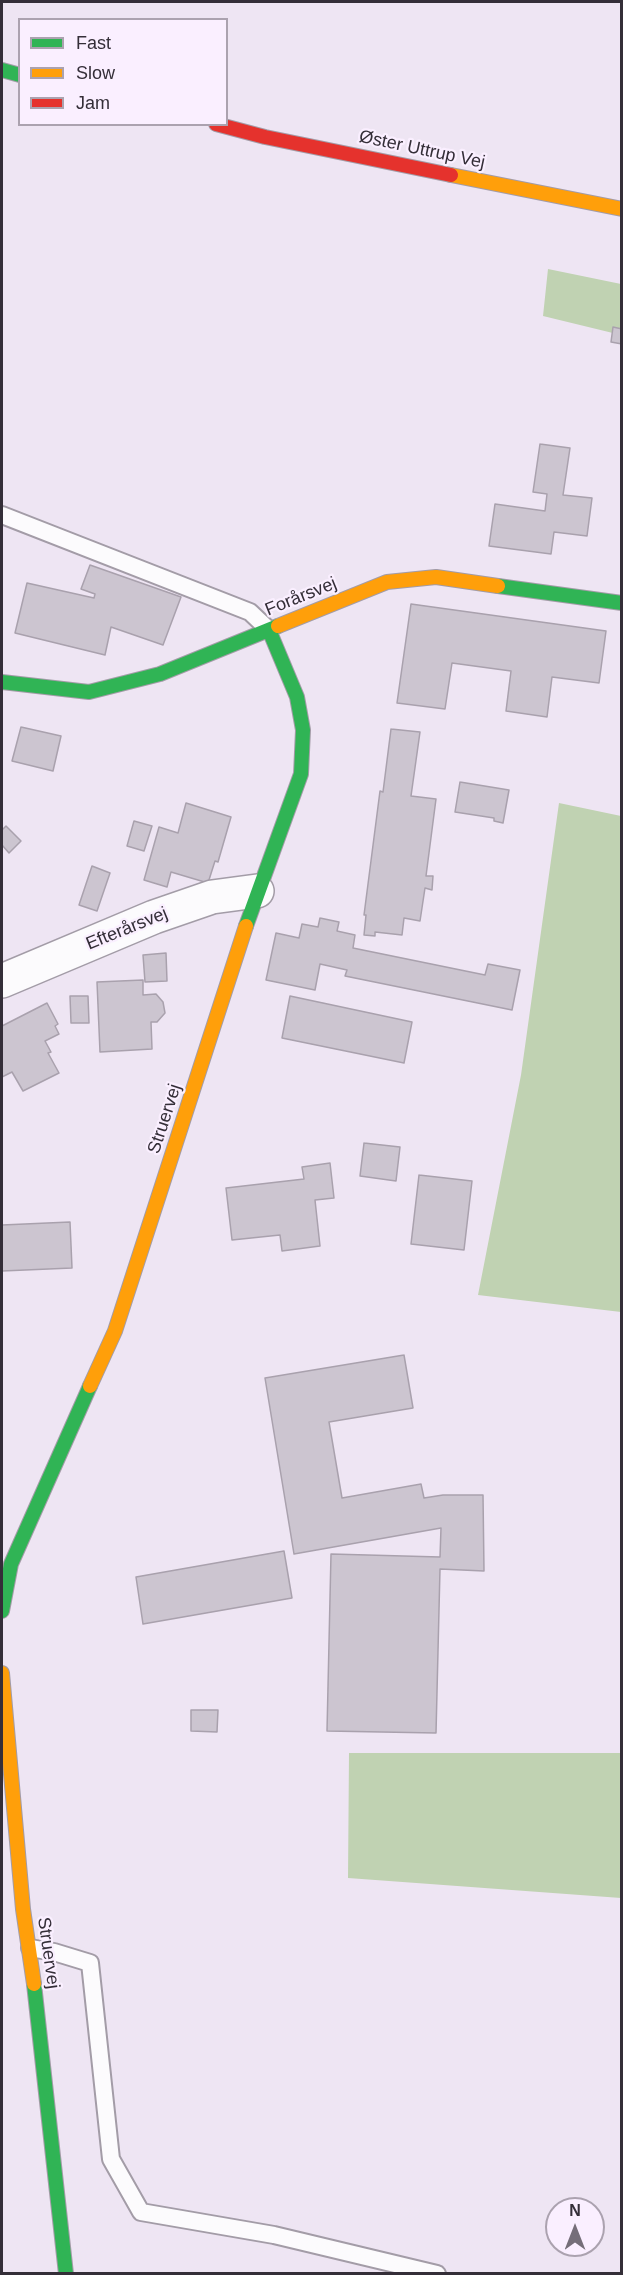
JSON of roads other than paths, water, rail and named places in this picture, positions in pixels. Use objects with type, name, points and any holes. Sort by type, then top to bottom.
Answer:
[{"type":"street","points":[[2,70],[18,74]]},
{"type":"street","name":"Øster Uttrup Vej","points":[[224,126],[265,137],[621,209]]},
{"type":"street","name":"Forårsvej","points":[[2,682],[89,693],[159,674],[387,582],[436,577],[621,603]]},
{"type":"street","name":"Struervej","points":[[2,1611],[11,1564],[115,1331],[257,891],[302,774],[303,730],[297,697],[269,630]]},
{"type":"street","name":"Efterårsvej","points":[[2,981],[154,917],[202,900],[257,891]]},
{"type":"street","name":"Struervej","points":[[2,1673],[24,1909],[66,2274]]},
{"type":"lane","points":[[2,515],[250,612],[269,630]]},
{"type":"lane","points":[[30,1948],[54,1952],[90,1963],[111,2159],[141,2212],[274,2235],[437,2274]]}]
